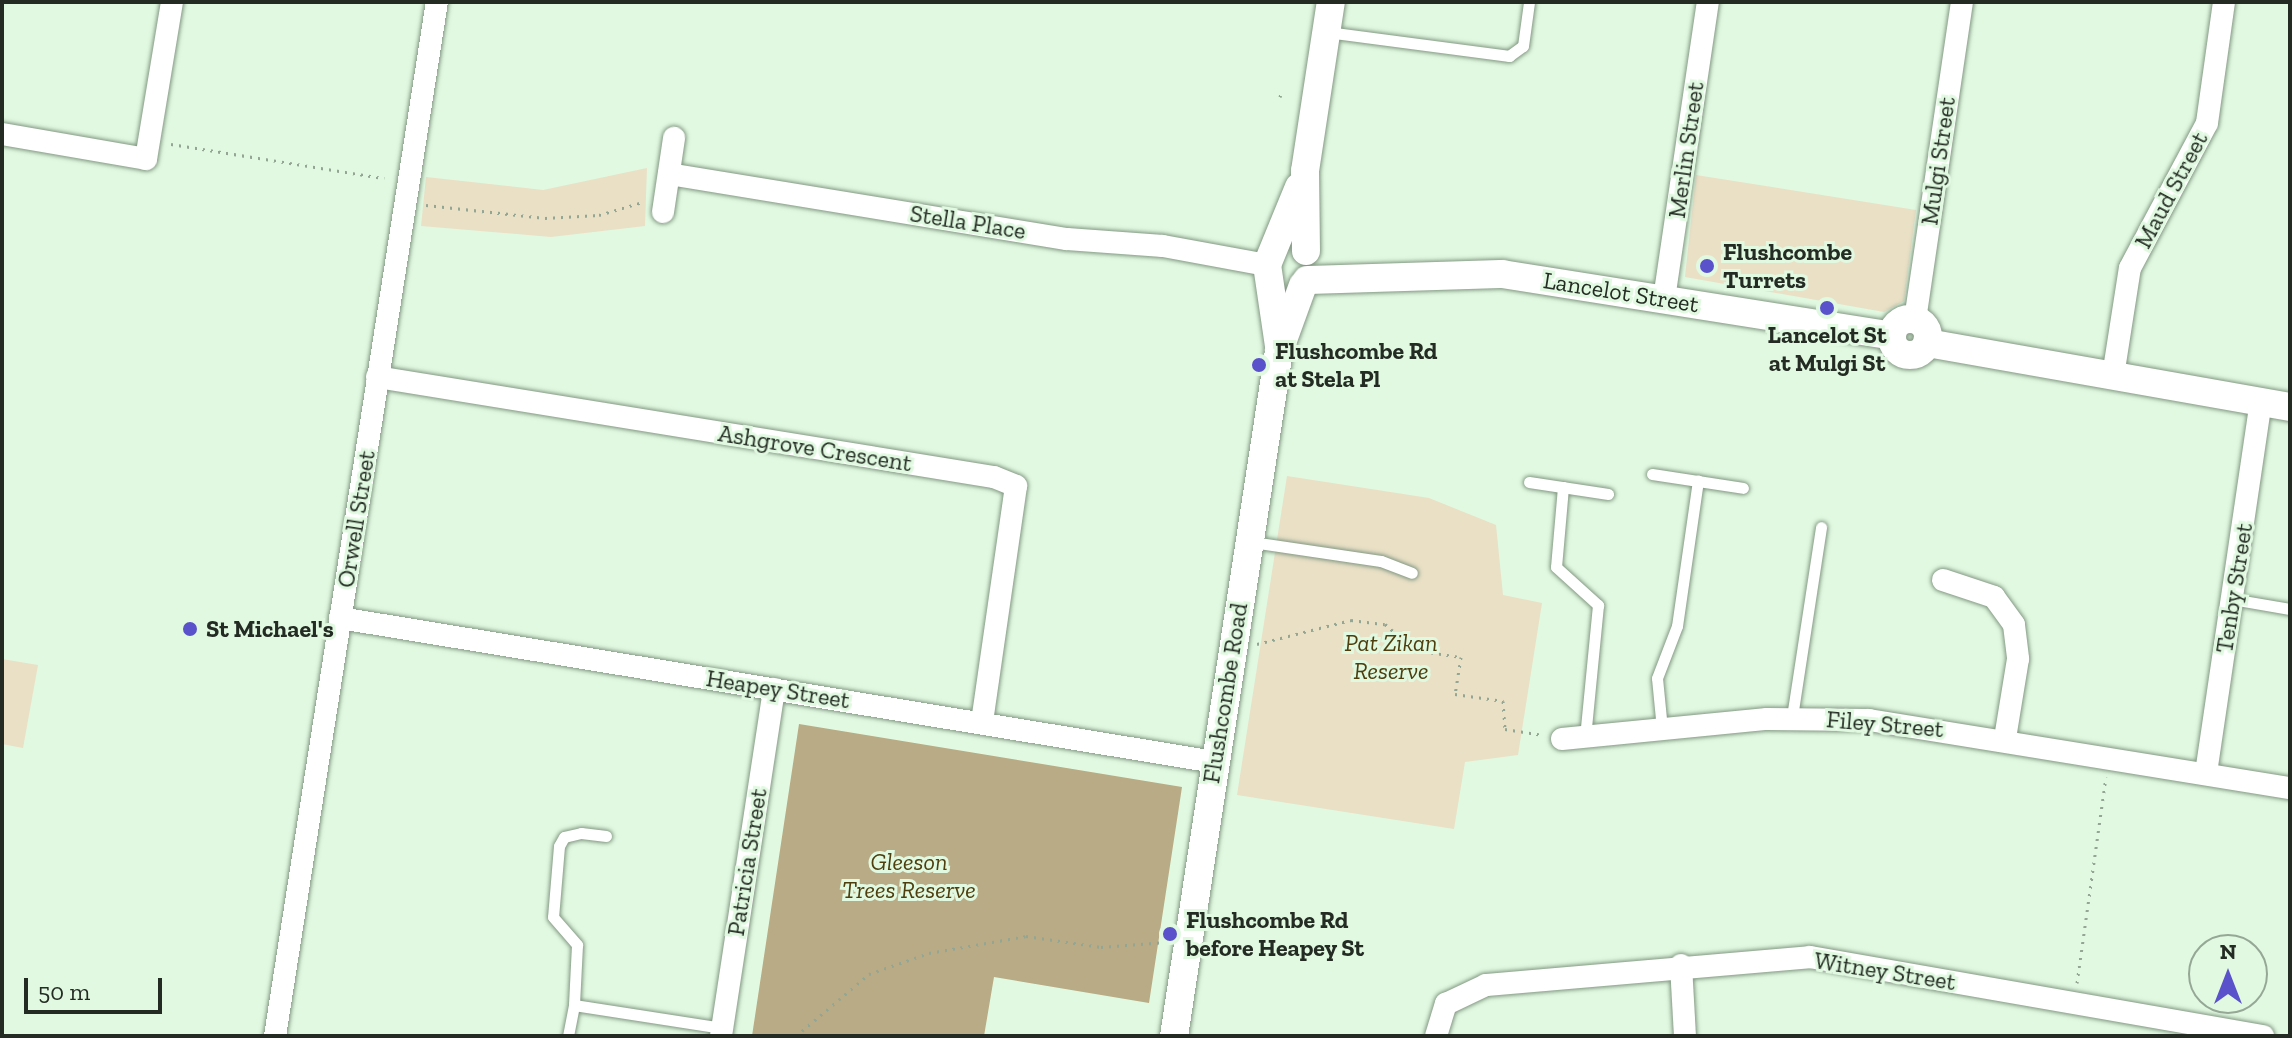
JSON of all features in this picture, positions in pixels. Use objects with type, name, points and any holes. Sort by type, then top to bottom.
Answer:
[{"type":"street","points":[[2,134],[146,159],[172,2]]},
{"type":"street","name":"Orwell Street","points":[[275,1036],[437,2]]},
{"type":"street","name":"Flushcombe Road","points":[[1174,1036],[1279,351],[1306,268],[1305,171],[1331,2]]},
{"type":"street","name":"Merlin Street","points":[[1664,299],[1708,2]]},
{"type":"street","name":"Mulgi Street","points":[[1912,333],[1962,2]]},
{"type":"street","name":"Maud Street","points":[[2113,376],[2130,268],[2207,123],[2224,2]]},
{"type":"street","points":[[664,204],[674,138]]},
{"type":"street","name":"Flushcombe Road","points":[[1279,351],[1270,263],[1305,171]]},
{"type":"street","name":"Stella Place","points":[[669,174],[1067,239],[1163,246],[1270,263]]},
{"type":"street","points":[[1294,244],[1306,268],[1283,288],[1270,263],[1294,244]]},
{"type":"street","name":"Lancelot Street","points":[[1306,268],[1396,277],[1502,274],[1912,333],[2113,376],[2290,407]]},
{"type":"street","name":"Ashgrove Crescent","points":[[377,377],[994,477],[1016,486],[982,723]]},
{"type":"street","name":"Tenby Street","points":[[2206,773],[2261,402]]},
{"type":"street","points":[[1943,580],[1994,597],[2014,625],[2018,659],[2005,738]]},
{"type":"street","name":"Heapey Street","points":[[340,618],[1215,762]]},
{"type":"street","name":"Patricia Street","points":[[721,1032],[774,689]]},
{"type":"street","name":"Filey Street","points":[[1562,739],[1792,717],[1894,722],[2005,738],[2290,788]]},
{"type":"street","name":"Witney Street","points":[[1436,1036],[1446,1004],[1486,985],[1681,965],[1810,957],[2263,1036]]},
{"type":"street","points":[[1681,965],[1685,1036]]},
{"type":"lane","points":[[1327,32],[1509,56],[1523,46],[1529,2]]},
{"type":"lane","points":[[1652,474],[1743,488]]},
{"type":"lane","points":[[1662,729],[1657,678],[1677,626],[1698,481]]},
{"type":"lane","points":[[1529,482],[1608,494]]},
{"type":"lane","points":[[1563,487],[1556,567],[1598,605],[1585,737]]},
{"type":"lane","points":[[1792,717],[1821,527]]},
{"type":"lane","points":[[1249,542],[1381,561],[1412,573]]},
{"type":"lane","points":[[2232,599],[2290,609]]},
{"type":"lane","points":[[568,1036],[574,1005],[577,945],[553,917],[559,846],[564,837],[581,833],[606,836]]},
{"type":"lane","points":[[574,1005],[721,1032]]},
{"type":"path","points":[[1280,97],[1282,90]]},
{"type":"path","points":[[149,144],[183,144],[384,178]]},
{"type":"path","points":[[407,202],[504,218],[599,215],[664,204]]},
{"type":"path","points":[[1257,644],[1351,620],[1385,624],[1415,650],[1461,657],[1455,694],[1503,701],[1505,729],[1562,739]]},
{"type":"path","points":[[2074,1002],[2109,757]]},
{"type":"path","points":[[796,1036],[869,974],[929,953],[1013,937],[1101,947],[1166,942]]},
{"type":"green space","points":[[647,168],[645,226],[551,237],[421,226],[426,177],[543,190]]},
{"type":"green space","points":[[1696,175],[1916,210],[1904,301],[1884,312],[1685,277]]},
{"type":"green space","name":"Pat Zikan Reserve","points":[[1287,476],[1429,498],[1496,525],[1503,595],[1542,603],[1518,755],[1465,762],[1454,829],[1237,795]]},
{"type":"green space","points":[[2,659],[38,665],[23,748],[2,744]]},
{"type":"green space","name":"Gleeson Trees Reserve","points":[[799,724],[1182,787],[1149,1003],[994,977],[984,1036],[752,1036]]},
{"type":"place","name":"Flushcombe Turrets","points":[[1707,266]]},
{"type":"place","name":"Lancelot St at Mulgi St","points":[[1827,308]]},
{"type":"place","name":"Flushcombe Rd at Stela Pl","points":[[1259,365]]},
{"type":"place","name":"St Michael's","points":[[190,629]]},
{"type":"place","name":"Flushcombe Rd before Heapey St","points":[[1170,934]]}]
